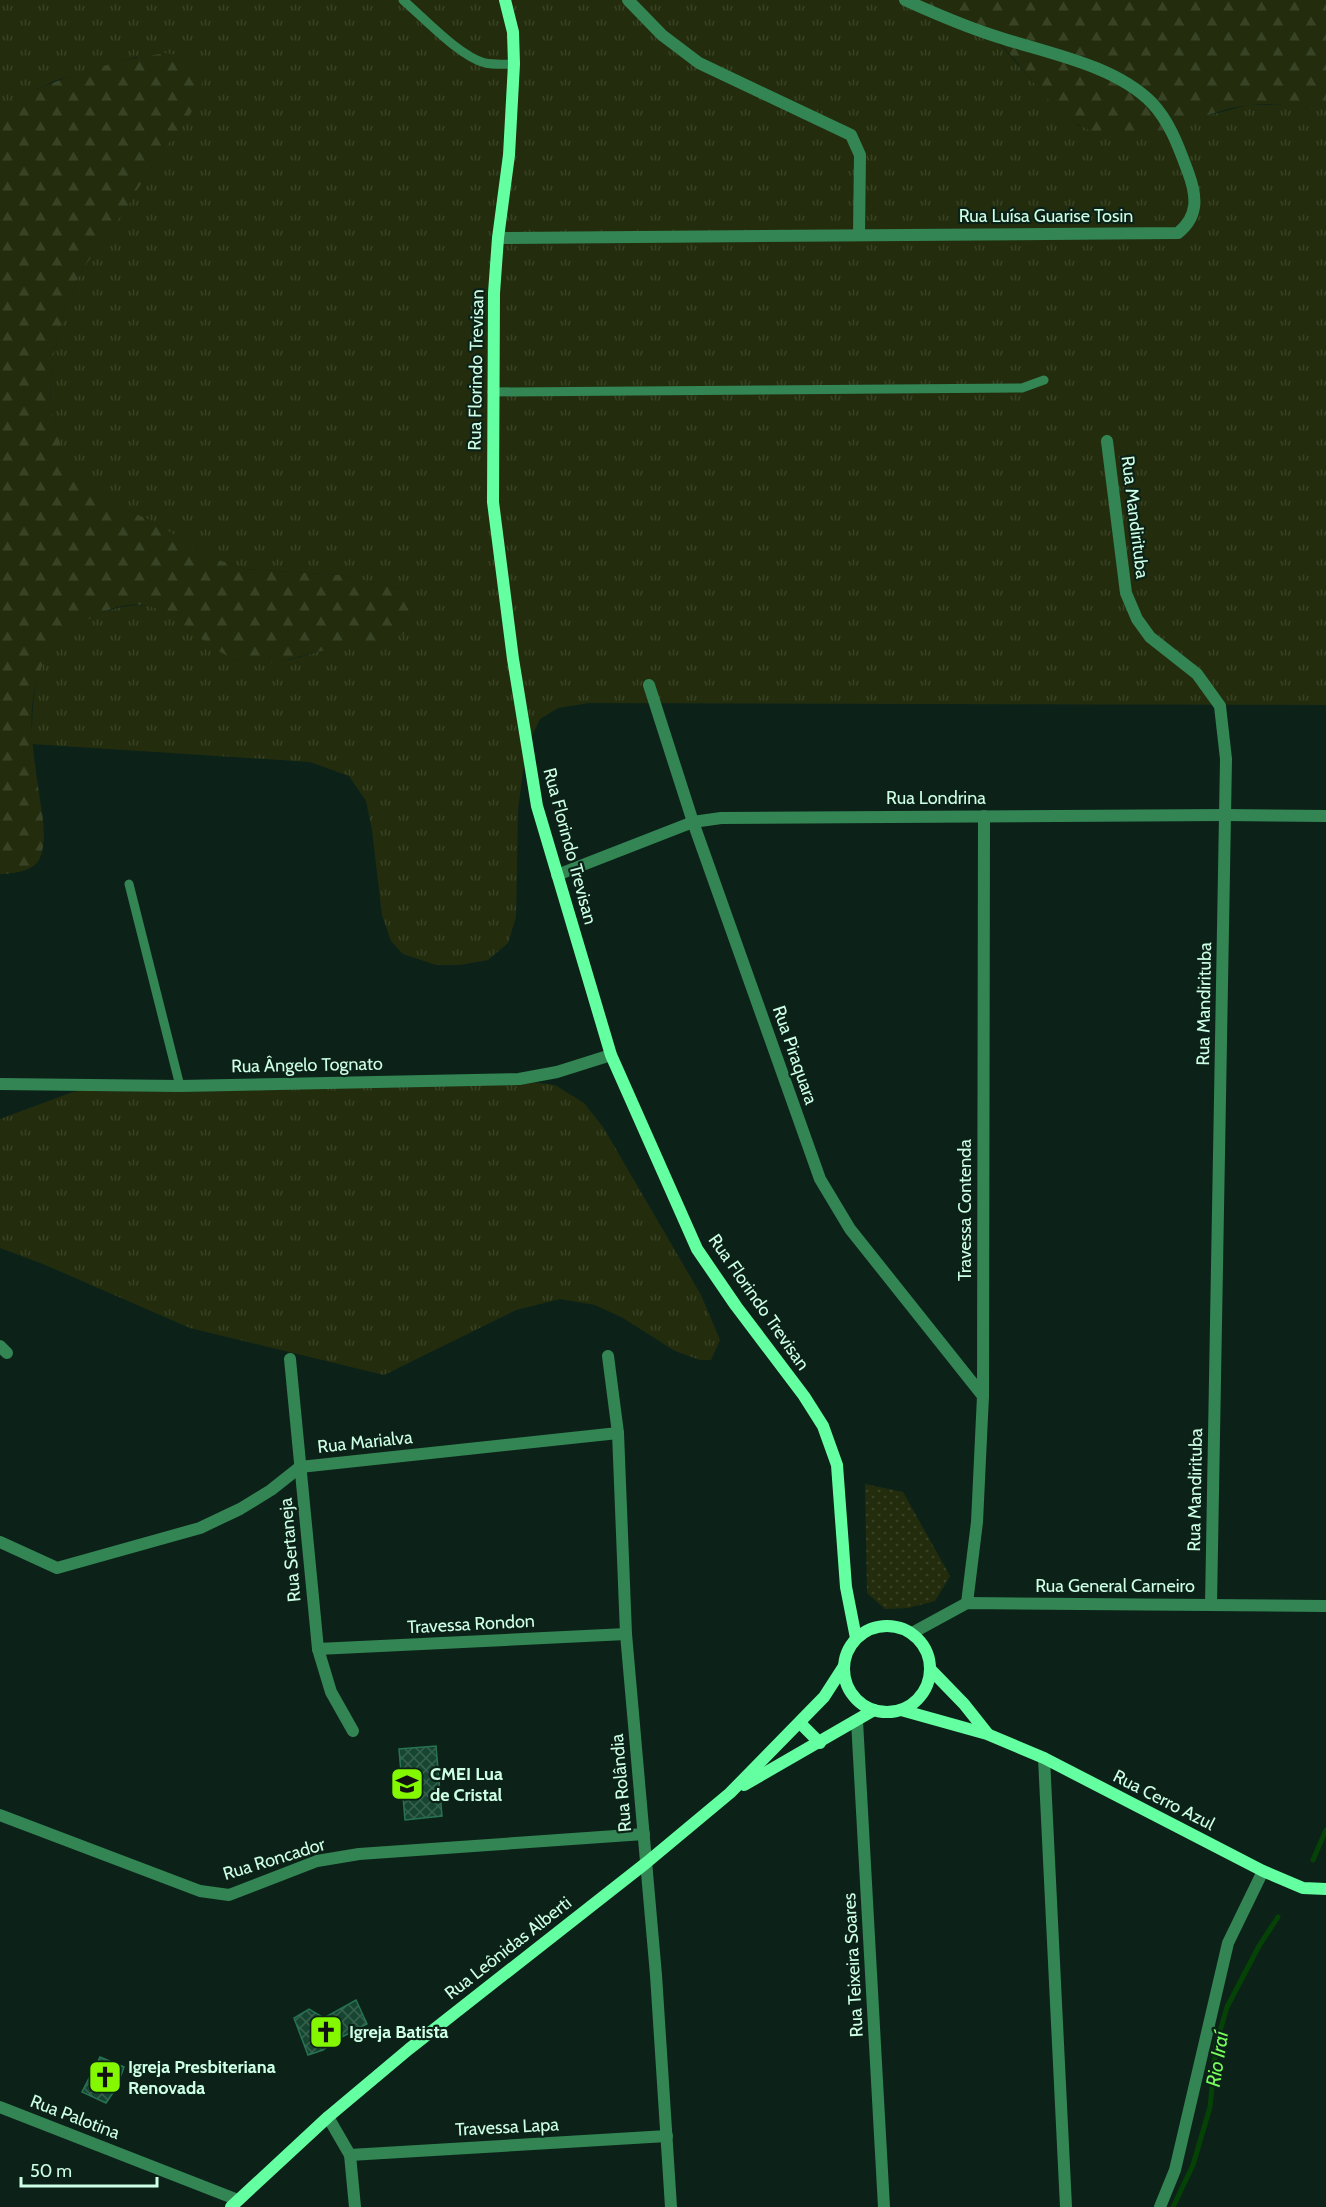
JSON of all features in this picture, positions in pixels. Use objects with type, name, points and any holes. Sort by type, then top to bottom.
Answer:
[{"type":"street","name":"Rua Florindo Trevisan","points":[[505,0],[513,32],[514,64],[508,155],[494,294],[493,502],[511,648],[537,806],[611,1055],[697,1249],[736,1306],[804,1396],[823,1426],[837,1465],[846,1587],[856,1638]]},
{"type":"street","points":[[628,0],[662,35],[699,63],[851,135],[860,155],[859,234]]},
{"type":"street","name":"Rua Luísa Guarise Tosin","points":[[498,238],[1178,233],[1188,225],[1195,211],[1191,180],[1173,132],[1152,103],[1122,80],[1090,66],[955,23],[905,0]]},
{"type":"street","name":"Rua Mandirituba","points":[[1107,441],[1126,593],[1137,619],[1150,637],[1197,674],[1220,706],[1226,759],[1211,1605]]},
{"type":"street","name":"Rua Piraquara","points":[[650,685],[693,822],[820,1179],[850,1228],[983,1396]]},
{"type":"street","name":"Travessa Contenda","points":[[967,1603],[977,1522],[983,1396],[984,816]]},
{"type":"street","name":"Rua Londrina","points":[[557,875],[693,822],[721,818],[1326,816]]},
{"type":"street","name":"Rua Ângelo Tognato","points":[[0,1084],[180,1086],[519,1080],[557,1072],[611,1055]]},
{"type":"street","name":"Rua Rolândia","points":[[608,1356],[618,1433],[626,1634],[656,1975],[671,2207]]},
{"type":"street","name":"Rua Sertaneja","points":[[290,1359],[318,1649],[331,1692],[353,1731]]},
{"type":"street","name":"Rua Marialva","points":[[0,1542],[57,1568],[200,1528],[256,1500],[300,1467],[618,1433]]},
{"type":"street","name":"Rua General Carneiro","points":[[912,1633],[967,1603],[1326,1606]]},
{"type":"street","points":[[874,1710],[861,1704],[851,1693],[845,1680],[846,1656],[856,1638],[877,1626],[901,1627],[912,1633]]},
{"type":"street","name":"Rua Cerro Azul","points":[[912,1633],[922,1642],[928,1655],[930,1669],[964,1704],[987,1734]]},
{"type":"street","name":"Travessa Rondon","points":[[318,1649],[626,1634]]},
{"type":"street","name":"Rua Leônidas Alberti","points":[[234,2203],[328,2117],[409,2049],[646,1863],[730,1793],[824,1697],[844,1666]]},
{"type":"street","points":[[901,1710],[913,1704],[922,1694],[928,1682],[930,1669]]},
{"type":"street","name":"Rua Cerro Azul","points":[[874,1710],[888,1712],[901,1710],[987,1734],[1044,1758],[1263,1871],[1304,1888],[1326,1889]]},
{"type":"street","name":"Rua Leônidas Alberti","points":[[730,1793],[874,1710]]},
{"type":"street","name":"Rua Teixeira Soares","points":[[857,1720],[885,2207]]},
{"type":"street","points":[[800,1723],[820,1743]]},
{"type":"street","points":[[1044,1758],[1066,2207]]},
{"type":"street","name":"Rua Roncador","points":[[0,1815],[200,1891],[229,1895],[317,1861],[359,1854],[644,1834]]},
{"type":"street","points":[[1160,2207],[1175,2170],[1228,1943],[1263,1871]]},
{"type":"street","name":"Rua Palotina","points":[[0,2107],[234,2203]]},
{"type":"street","points":[[328,2117],[350,2155],[355,2207]]},
{"type":"street","name":"Travessa Lapa","points":[[350,2155],[667,2136]]},
{"type":"lane","points":[[403,0],[456,46],[477,60],[495,64],[514,64]]},
{"type":"lane","points":[[492,392],[1022,388],[1044,381]]},
{"type":"lane","points":[[129,884],[180,1086]]},
{"type":"green space","points":[[0,0],[904,0],[936,7],[972,22],[998,42],[1051,102],[1079,126],[1210,115],[1248,105],[1299,105],[1326,109],[1326,705],[589,703],[558,708],[540,719],[526,748],[518,810],[516,917],[508,943],[488,960],[460,965],[436,965],[403,954],[391,941],[382,915],[372,830],[366,801],[349,776],[310,762],[32,744],[35,689],[39,671],[46,656],[71,630],[105,611],[142,605],[158,608],[181,620],[212,646],[234,659],[268,663],[312,654],[335,646],[420,608],[398,588],[340,575],[245,569],[207,556],[150,520],[117,506],[91,489],[76,474],[61,447],[50,404],[52,361],[67,303],[82,270],[127,207],[155,161],[137,57],[54,81],[0,106]]},
{"type":"green space","points":[[904,0],[1326,0],[1326,109],[1249,105],[1231,108],[1158,132],[1121,136],[1102,134],[1085,128],[1057,108],[1044,96],[1010,54],[988,33],[954,14]]},
{"type":"green space","points":[[166,53],[186,57],[201,71],[202,89],[190,115],[155,161],[127,207],[82,270],[67,303],[52,361],[50,404],[61,447],[76,474],[91,489],[117,506],[150,520],[207,556],[245,569],[340,575],[398,588],[420,608],[416,624],[402,635],[264,664],[245,662],[225,654],[176,619],[160,610],[142,605],[121,606],[79,625],[54,646],[43,663],[36,681],[32,741],[44,829],[40,858],[28,869],[0,874],[0,106],[40,88],[102,66]]},
{"type":"green space","points":[[501,1078],[555,1085],[584,1103],[603,1127],[701,1295],[720,1340],[711,1360],[700,1360],[675,1351],[623,1318],[595,1305],[560,1299],[516,1310],[384,1375],[190,1328],[43,1264],[0,1248],[0,1119],[70,1093],[92,1087]]},
{"type":"green space","points":[[865,1484],[903,1492],[950,1576],[935,1601],[908,1608],[885,1609],[867,1593]]},
{"type":"building","points":[[436,1746],[442,1816],[405,1820],[399,1749]]},
{"type":"building","name":"Igreja Batista","points":[[356,2000],[367,2024],[338,2039],[323,2050],[308,2055],[294,2018],[309,2009],[324,2018]]},
{"type":"building","name":"Igreja Presbiteriana Renovada","points":[[100,2057],[124,2067],[117,2087],[106,2103],[82,2092]]},
{"type":"waterway","name":"Rio Iraí","points":[[1313,1860],[1326,1830]]},
{"type":"waterway","name":"Rio Iraí","points":[[1173,2207],[1193,2165],[1210,2107],[1216,2045],[1227,2007],[1259,1946],[1278,1917]]},
{"type":"place","name":"CMEI Lua de Cristal","points":[[407,1784]]},
{"type":"place","name":"Igreja Batista","points":[[326,2032]]},
{"type":"place","name":"Igreja Presbiteriana Renovada","points":[[105,2077]]}]
